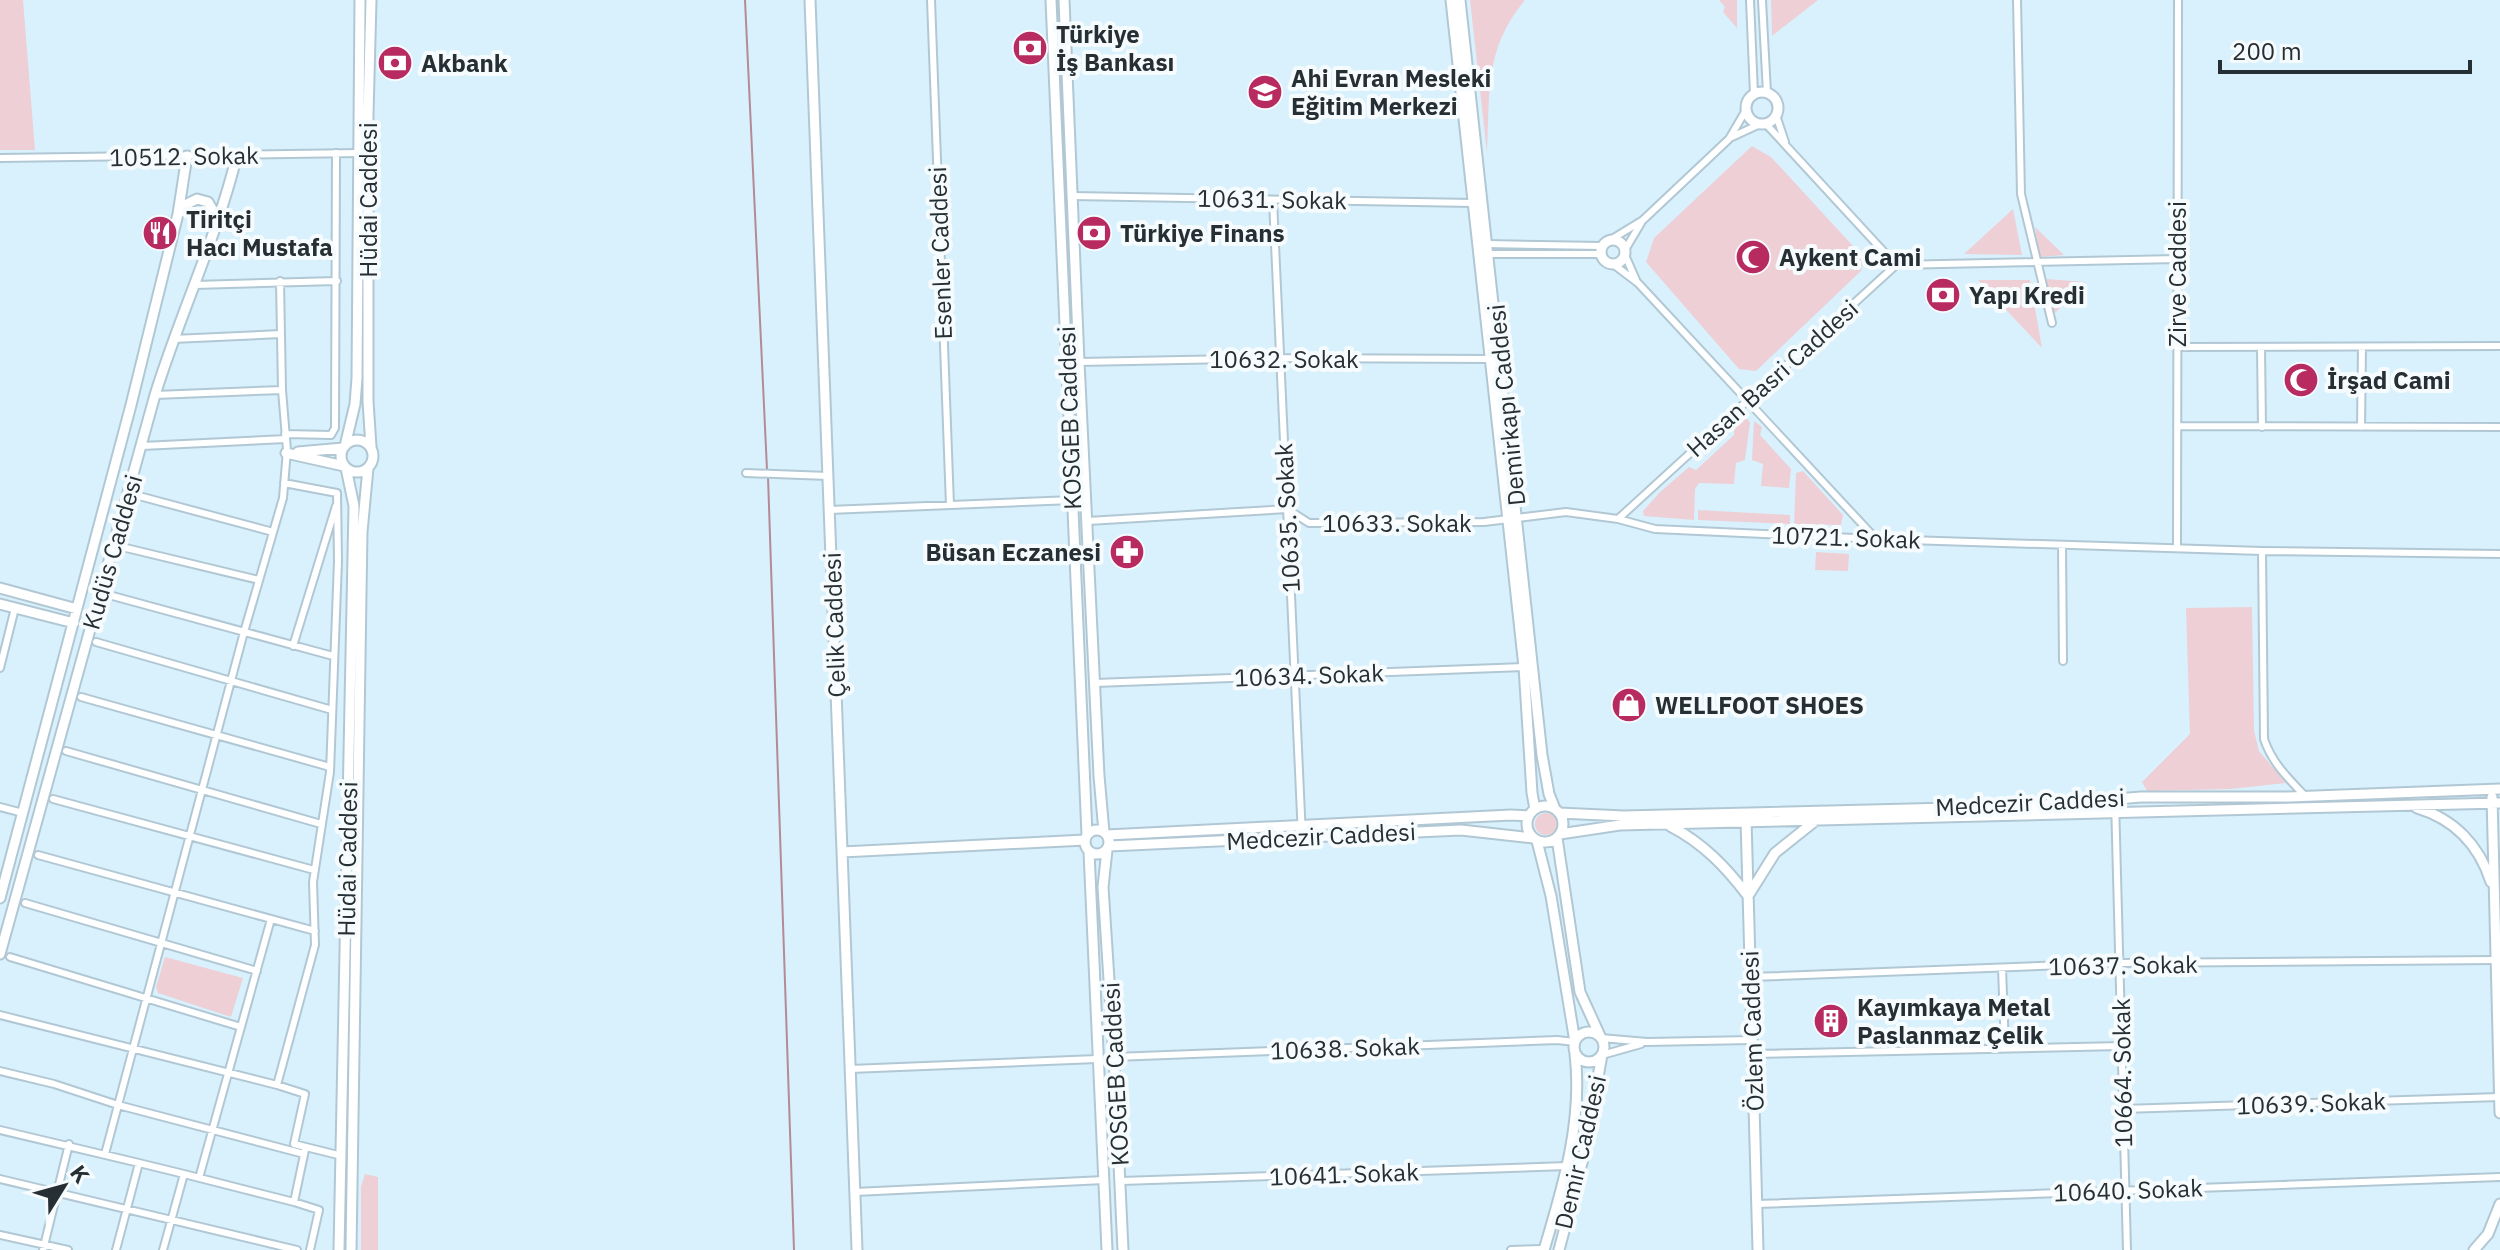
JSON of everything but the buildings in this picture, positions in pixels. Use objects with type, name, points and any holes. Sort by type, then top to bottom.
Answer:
[{"type":"street","name":"Hüdai Caddesi","points":[[360,0],[371,447]]},
{"type":"street","name":"Hüdai Caddesi","points":[[344,447],[357,390],[363,153],[371,0]]},
{"type":"street","name":"Çelik Caddesi","points":[[810,0],[857,1250]]},
{"type":"street","name":"Esenler Caddesi","points":[[931,0],[950,505]]},
{"type":"street","name":"KOSGEB Caddesi","points":[[1051,0],[1058,218],[1107,1250]]},
{"type":"street","name":"KOSGEB Caddesi","points":[[1064,0],[1095,683],[1107,841],[1103,887],[1123,1250]]},
{"type":"street","name":"Demirkapı Caddesi","points":[[1451,0],[1473,203],[1483,249],[1490,359],[1513,518],[1532,813]]},
{"type":"street","name":"Demirkapı Caddesi","points":[[1460,0],[1483,249],[1513,518],[1542,755],[1549,794],[1557,811]]},
{"type":"street","points":[[1750,0],[1754,94]]},
{"type":"street","points":[[1762,0],[1767,93],[1778,104],[1776,115],[1786,145]]},
{"type":"street","points":[[2017,0],[2021,194],[2052,323]]},
{"type":"street","name":"Zirve Caddesi","points":[[2177,548],[2178,0]]},
{"type":"street","points":[[1483,249],[1601,250],[1612,239],[1643,220],[1729,139],[1746,110],[1747,101],[1754,94],[1767,93]]},
{"type":"street","points":[[1746,110],[1751,119],[1763,124],[1786,145],[1896,265],[2178,259]]},
{"type":"street","points":[[1729,139],[1776,115]]},
{"type":"street","points":[[142,446],[331,435],[335,428],[336,153]]},
{"type":"street","name":"10512. Sokak","points":[[0,158],[363,153]]},
{"type":"street","name":"Kudüs Caddesi","points":[[5,955],[155,395],[172,339],[227,196],[237,155]]},
{"type":"street","name":"Kudüs Caddesi","points":[[0,898],[178,214],[187,156]]},
{"type":"street","name":"10631. Sokak","points":[[1072,196],[1473,203]]},
{"type":"street","points":[[178,214],[197,199],[208,202],[215,214],[215,227]]},
{"type":"street","name":"10635. Sokak","points":[[1273,200],[1302,837]]},
{"type":"street","points":[[1613,264],[1620,262],[1643,220]]},
{"type":"street","points":[[1612,239],[1622,244],[1638,283]]},
{"type":"street","points":[[1601,250],[1604,261],[1638,283],[1876,539]]},
{"type":"street","name":"Hasan Basri Caddesi","points":[[1618,519],[1896,265]]},
{"type":"street","points":[[105,1154],[216,735],[283,498],[286,453],[280,281]]},
{"type":"street","points":[[194,285],[337,281]]},
{"type":"street","points":[[172,339],[281,334]]},
{"type":"street","points":[[2177,347],[2500,346]]},
{"type":"street","points":[[2261,347],[2262,427]]},
{"type":"street","points":[[2361,427],[2362,347]]},
{"type":"street","name":"10632. Sokak","points":[[1079,362],[1280,358],[1490,359]]},
{"type":"street","points":[[155,395],[282,390]]},
{"type":"street","points":[[2177,426],[2500,427]]},
{"type":"street","points":[[357,440],[371,447],[374,457],[368,468],[355,473],[345,467],[286,453],[344,447],[357,440]]},
{"type":"street","points":[[344,447],[341,455],[345,467]]},
{"type":"street","name":"Hüdai Caddesi","points":[[339,1250],[354,506],[345,467]]},
{"type":"street","name":"Hüdai Caddesi","points":[[351,1250],[361,577],[368,468]]},
{"type":"street","points":[[746,473],[828,476]]},
{"type":"street","points":[[277,1085],[315,945],[314,870],[330,767],[338,499],[337,493],[284,483]]},
{"type":"street","points":[[139,496],[273,532]]},
{"type":"street","points":[[293,646],[338,499]]},
{"type":"street","points":[[829,510],[1073,500]]},
{"type":"street","name":"10633. Sokak","points":[[1088,521],[1287,509],[1309,523],[1484,522],[1513,518]]},
{"type":"street","name":"10721. Sokak","points":[[1513,518],[1566,512],[1618,519],[1655,529],[1876,539],[2262,551],[2500,554]]},
{"type":"street","points":[[2062,545],[2063,661]]},
{"type":"street","points":[[122,547],[259,580]]},
{"type":"street","points":[[2262,551],[2264,739],[2280,770],[2305,796]]},
{"type":"street","points":[[0,588],[77,609]]},
{"type":"street","points":[[109,595],[333,656]]},
{"type":"street","points":[[0,604],[74,623]]},
{"type":"street","points":[[0,668],[15,608]]},
{"type":"street","points":[[96,642],[332,710]]},
{"type":"street","name":"10634. Sokak","points":[[1095,683],[1524,667]]},
{"type":"street","points":[[81,697],[330,767]]},
{"type":"street","points":[[66,751],[321,824]]},
{"type":"street","points":[[2496,789],[2494,899],[2500,1113]]},
{"type":"street","name":"Medcezir Caddesi","points":[[1557,811],[1624,816],[1746,817],[2031,806],[2141,797],[2305,796],[2496,789]]},
{"type":"street","points":[[53,799],[314,870]]},
{"type":"street","name":"10664. Sokak","points":[[2115,800],[2127,1250]]},
{"type":"street","name":"Medcezir Caddesi","points":[[1559,836],[1606,826],[1746,817],[1815,821],[2496,803]]},
{"type":"street","points":[[1602,1055],[1604,1045],[1580,992],[1559,836],[1563,823],[1557,811],[1545,806],[1532,813],[1528,830],[1535,839],[1551,896],[1575,1054],[1588,1062],[1647,1042]]},
{"type":"street","points":[[2406,806],[2442,818],[2462,833],[2485,866],[2494,899]]},
{"type":"street","points":[[0,807],[23,813]]},
{"type":"street","name":"Medcezir Caddesi","points":[[1107,841],[1302,825],[1532,813]]},
{"type":"street","name":"Özlem Caddesi","points":[[1746,817],[1758,1250]]},
{"type":"street","points":[[1667,824],[1717,858],[1748,896],[1775,853],[1815,821]]},
{"type":"street","points":[[842,852],[1086,837],[1093,830],[1107,841],[1100,854],[1089,852]]},
{"type":"street","name":"Medcezir Caddesi","points":[[1107,841],[1461,830],[1535,839]]},
{"type":"street","points":[[1535,839],[1548,842],[1559,836]]},
{"type":"street","points":[[38,855],[315,931]]},
{"type":"street","points":[[2494,899],[2500,883]]},
{"type":"street","points":[[25,903],[257,971]]},
{"type":"street","points":[[199,1178],[271,919]]},
{"type":"street","points":[[5,955],[241,1027]]},
{"type":"street","name":"10637. Sokak","points":[[1751,977],[2119,963],[2496,960]]},
{"type":"street","points":[[2002,968],[2005,1048]]},
{"type":"street","points":[[0,1015],[305,1094],[294,1144],[305,1150]]},
{"type":"street","points":[[1575,1042],[1586,1033],[1601,1038],[1647,1042],[1752,1040]]},
{"type":"street","name":"10638. Sokak","points":[[1114,1057],[1557,1040],[1575,1042]]},
{"type":"street","points":[[1752,1054],[2121,1046]]},
{"type":"street","name":"Demir Caddesi","points":[[1544,1250],[1567,1166],[1577,1102],[1575,1054]]},
{"type":"street","name":"Demir Caddesi","points":[[1559,1250],[1583,1159],[1602,1055]]},
{"type":"street","points":[[850,1069],[1097,1059]]},
{"type":"street","points":[[0,1071],[213,1130],[342,1156]]},
{"type":"street","name":"10639. Sokak","points":[[2123,1109],[2500,1097]]},
{"type":"street","points":[[0,1130],[69,1144],[319,1210],[310,1250]]},
{"type":"street","points":[[43,1247],[69,1144]]},
{"type":"street","points":[[294,1202],[305,1150]]},
{"type":"street","points":[[116,1250],[139,1163]]},
{"type":"street","name":"10641. Sokak","points":[[1121,1181],[1567,1166]]},
{"type":"street","points":[[163,1250],[184,1174]]},
{"type":"street","name":"10640. Sokak","points":[[1757,1204],[2500,1177]]},
{"type":"street","points":[[0,1179],[297,1250]]},
{"type":"street","points":[[855,1192],[1104,1180]]},
{"type":"street","points":[[2474,1250],[2488,1234],[2500,1204]]},
{"type":"street","points":[[0,1235],[43,1247],[68,1250]]},
{"type":"street","points":[[1511,1250],[1544,1250]]},
{"type":"shaded area","points":[[0,0],[23,0],[35,150],[0,150]]},
{"type":"shaded area","points":[[1470,0],[1525,0],[1502,36],[1496,54],[1490,91],[1487,153]]},
{"type":"shaded area","points":[[1719,0],[1737,0],[1737,28],[1723,12],[1725,7]]},
{"type":"shaded area","points":[[1771,0],[1818,0],[1772,36]]},
{"type":"shaded area","points":[[1752,146],[1771,157],[1864,258],[1861,271],[1756,371],[1739,369],[1646,262],[1654,238]]},
{"type":"shaded area","points":[[2013,209],[2022,255],[1964,254]]},
{"type":"shaded area","points":[[2035,227],[2064,255],[2039,257]]},
{"type":"shaded area","points":[[2046,279],[2086,282],[2053,315]]},
{"type":"shaded area","points":[[1978,280],[2030,280],[2042,348]]},
{"type":"shaded area","points":[[1742,419],[1748,419],[1750,423],[1745,460],[1736,463],[1734,484],[1699,483],[1695,489],[1694,520],[1644,516],[1643,511],[1660,492],[1689,467],[1696,470],[1734,435],[1734,427]]},
{"type":"shaded area","points":[[1754,421],[1762,427],[1760,435],[1791,469],[1789,488],[1761,486],[1763,464],[1752,460]]},
{"type":"shaded area","points":[[1803,471],[1843,515],[1841,525],[1794,524],[1796,473]]},
{"type":"shaded area","points":[[1698,510],[1790,515],[1790,524],[1698,520]]},
{"type":"shaded area","points":[[1816,552],[1849,554],[1848,571],[1815,570]]},
{"type":"shaded area","points":[[2252,607],[2254,731],[2259,751],[2286,783],[2230,789],[2147,791],[2142,782],[2190,734],[2186,608]]},
{"type":"shaded area","points":[[1546,813],[1557,824],[1546,835],[1535,824]]},
{"type":"shaded area","points":[[165,957],[243,978],[231,1017],[158,993],[156,987]]},
{"type":"shaded area","points":[[365,1174],[378,1177],[378,1250],[361,1250],[361,1187]]},
{"type":"waterway","points":[[745,0],[767,470]]},
{"type":"waterway","points":[[768,477],[794,1250]]},
{"type":"place","name":"Türkiye İş Bankası","points":[[1030,48]]},
{"type":"place","name":"Akbank","points":[[395,63]]},
{"type":"place","name":"Ahi Evran Mesleki Eğitim Merkezi","points":[[1265,92]]},
{"type":"place","name":"Tiritçi Hacı Mustafa","points":[[160,233]]},
{"type":"place","name":"Türkiye Finans","points":[[1094,233]]},
{"type":"place","name":"Aykent Cami","points":[[1753,257]]},
{"type":"place","name":"Yapı Kredi","points":[[1943,295]]},
{"type":"place","name":"İrşad Cami","points":[[2301,380]]},
{"type":"place","name":"Büsan Eczanesi","points":[[1127,552]]},
{"type":"place","name":"WELLFOOT SHOES","points":[[1629,705]]},
{"type":"place","name":"Kayımkaya Metal Paslanmaz Çelik","points":[[1831,1021]]}]
